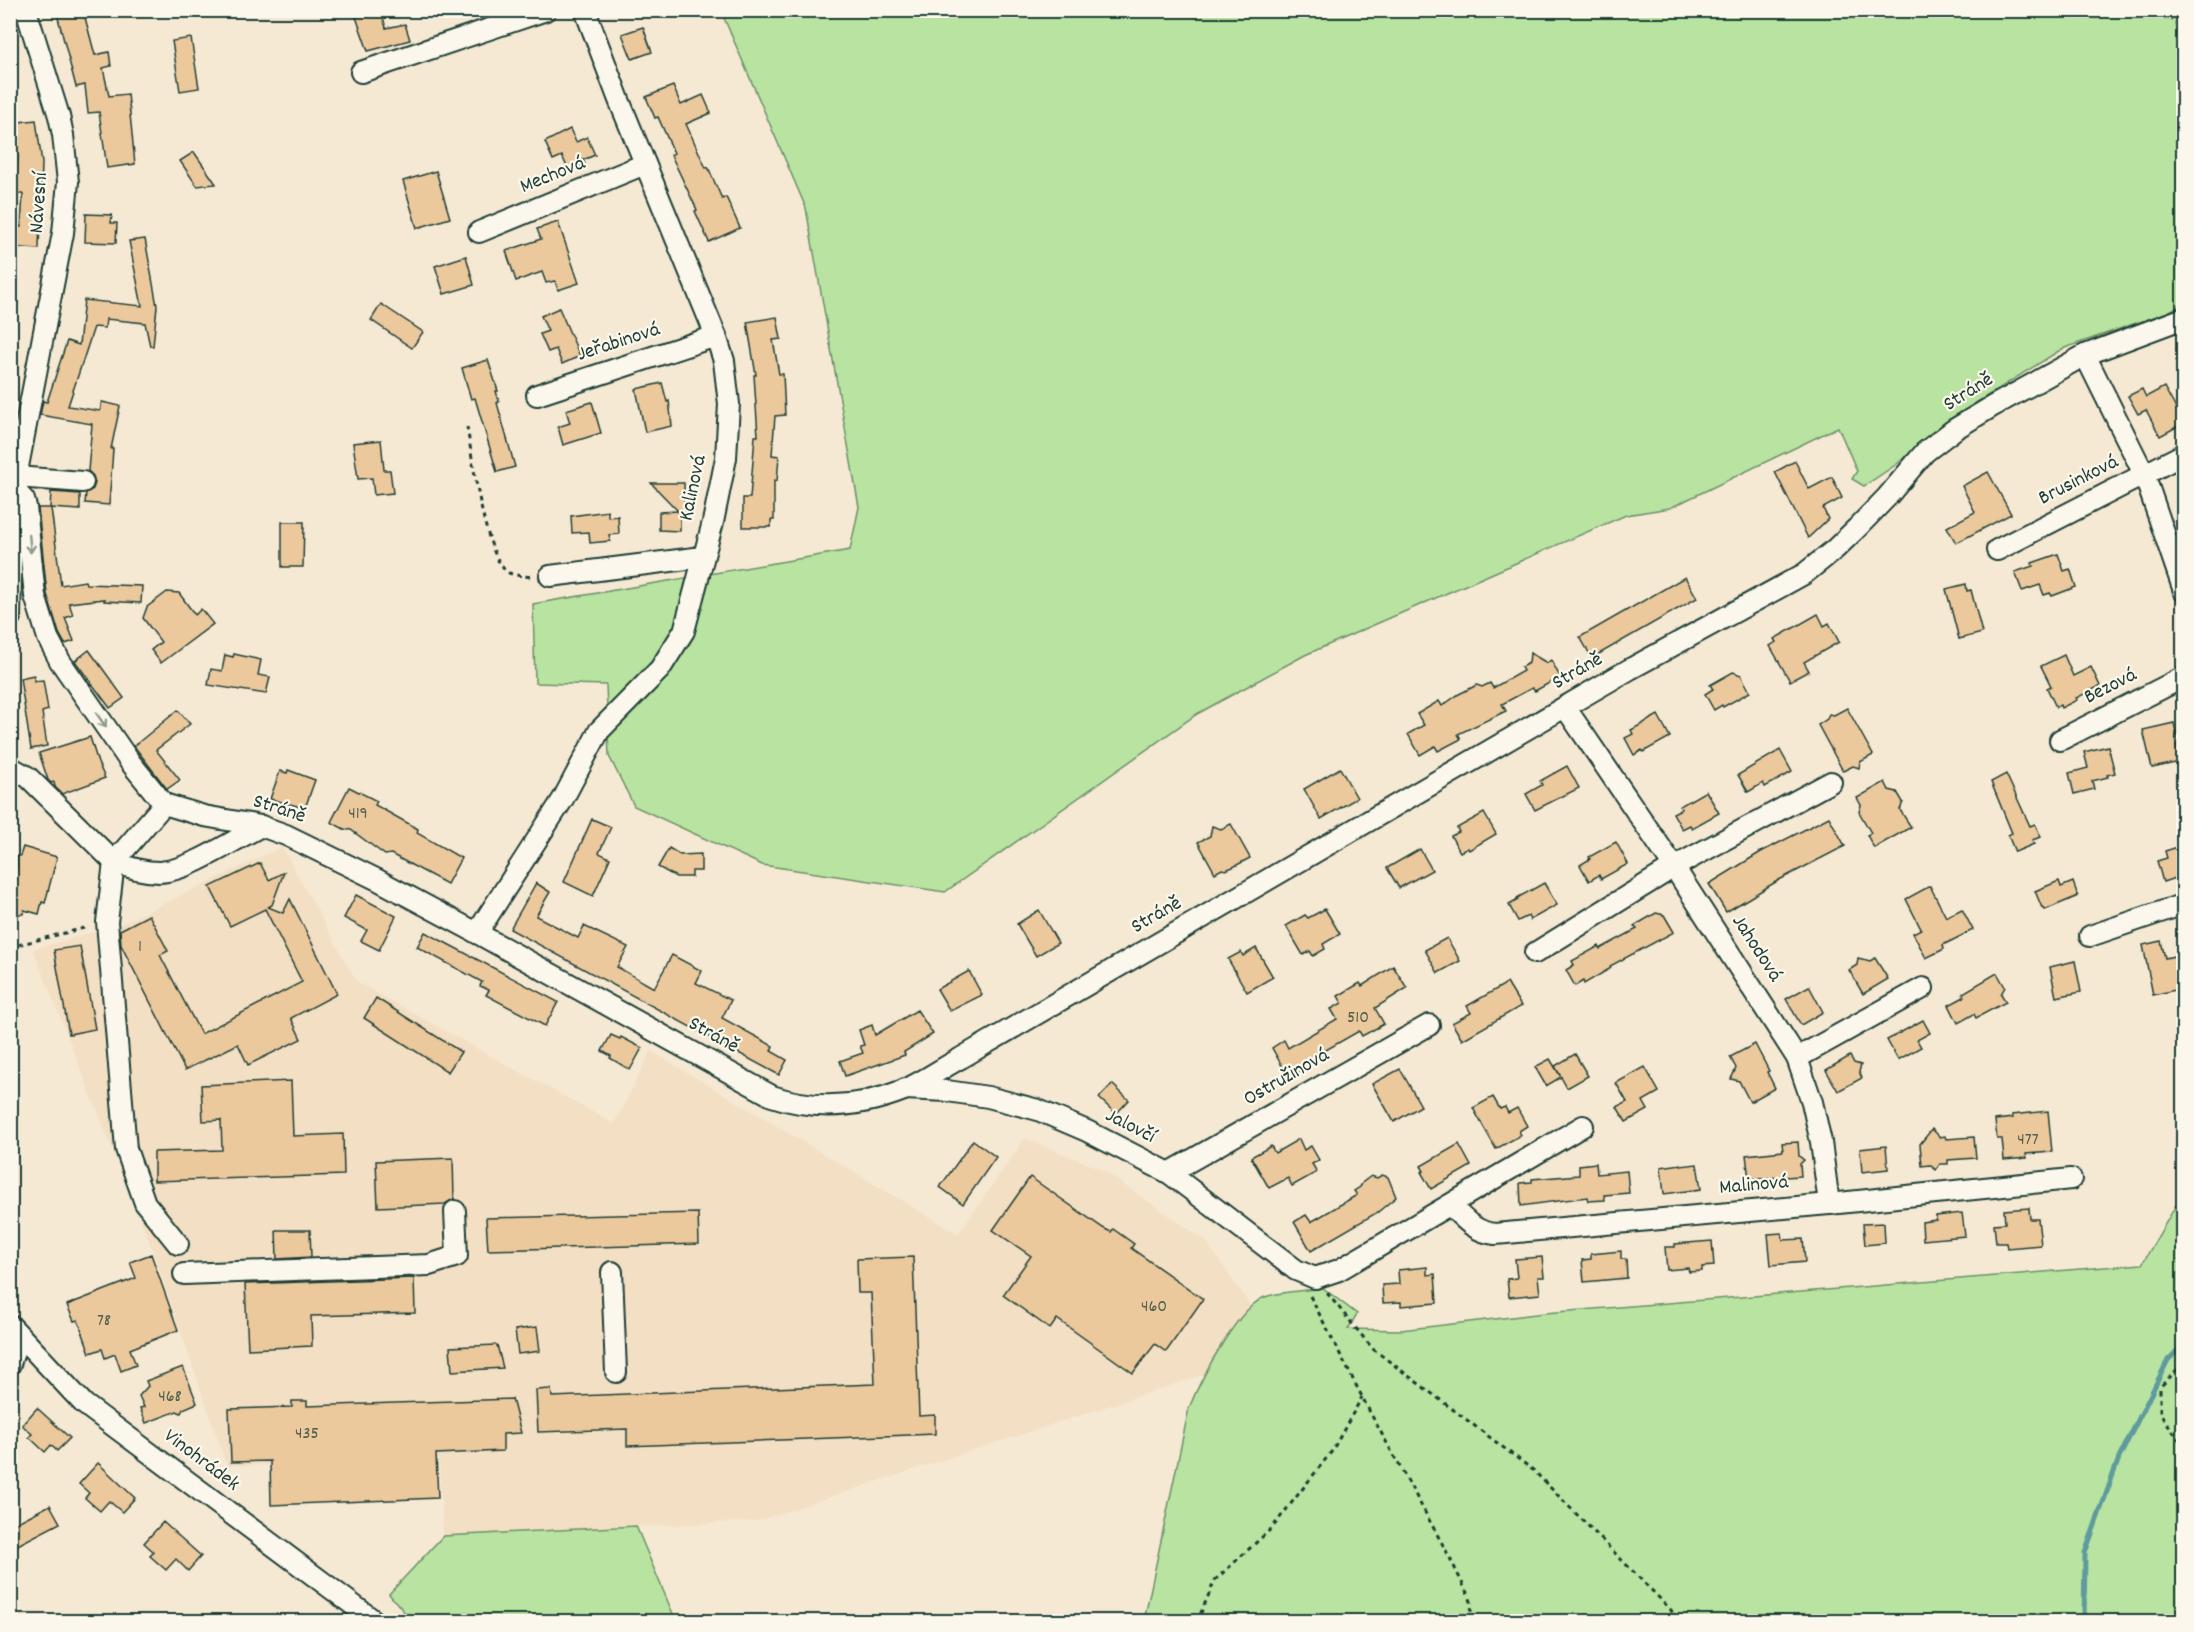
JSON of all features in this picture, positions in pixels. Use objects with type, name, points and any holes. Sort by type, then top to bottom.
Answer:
[{"type":"street","name":"Návesní","points":[[10,617],[15,483],[63,233],[68,182],[59,116],[26,10]]},
{"type":"street","points":[[361,72],[546,10]]},
{"type":"street","name":"Kalinová","points":[[477,933],[563,799],[599,731],[660,669],[684,631],[713,522],[726,458],[729,404],[724,361],[585,10]]},
{"type":"street","name":"Mechová","points":[[479,232],[645,164]]},
{"type":"street","name":"Stráně","points":[[164,804],[204,816],[261,826],[286,835],[477,933],[772,1096],[795,1104],[819,1106],[854,1103],[905,1089],[1565,707],[1804,574],[1857,528],[1925,452],[1955,429],[2085,355],[2184,318]]},
{"type":"street","name":"Jeřabinová","points":[[537,395],[716,336]]},
{"type":"street","points":[[2085,355],[2144,474],[2184,591]]},
{"type":"street","name":"Brusinková","points":[[1997,550],[2184,454]]},
{"type":"street","points":[[83,482],[15,483],[26,507],[35,596],[48,638],[60,661],[130,762],[164,804],[114,862],[107,922],[126,1149],[146,1203],[178,1244]]},
{"type":"street","points":[[550,576],[703,557]]},
{"type":"street","name":"Bezová","points":[[2060,740],[2184,677]]},
{"type":"street","name":"Jahodová","points":[[1565,707],[1674,867],[1797,1058],[1812,1102],[1821,1142],[1829,1204]]},
{"type":"street","points":[[10,767],[28,777],[114,862],[125,866],[159,872],[181,868],[261,826]]},
{"type":"street","points":[[1535,953],[1674,867],[1831,782]]},
{"type":"street","points":[[2090,936],[2184,904]]},
{"type":"street","points":[[1797,1058],[1923,988]]},
{"type":"street","name":"Ostružinová","points":[[1169,1173],[1429,1025]]},
{"type":"street","name":"Jalovčí","points":[[905,1089],[978,1095],[1038,1110],[1087,1131],[1169,1173],[1310,1276]]},
{"type":"street","points":[[1310,1276],[1339,1270],[1451,1206],[1583,1126]]},
{"type":"street","name":"Malinová","points":[[1451,1206],[1475,1229],[1496,1234],[1829,1204],[2071,1179]]},
{"type":"street","points":[[184,1274],[429,1265],[457,1256],[455,1211]]},
{"type":"street","points":[[612,1272],[616,1372]]},
{"type":"street","points":[[10,1364],[15,1331]]},
{"type":"street","name":"Vinohrádek","points":[[15,1331],[84,1404],[376,1622]]},
{"type":"path","points":[[2163,10],[2184,32]]},
{"type":"path","points":[[467,427],[486,532],[499,562],[508,573],[531,577],[550,576]]},
{"type":"path","points":[[10,947],[107,922]]},
{"type":"path","points":[[1472,1622],[1471,1601],[1305,1285],[1310,1276],[1373,1349],[1533,1470],[1671,1610],[1677,1622]]},
{"type":"path","points":[[2184,1364],[2160,1386],[2160,1413],[2182,1440],[2184,1450]]},
{"type":"path","points":[[1197,1622],[1215,1580],[1272,1528],[1332,1451],[1362,1397]]},
{"type":"shaded area","points":[[282,847],[357,982],[614,1124],[651,1051],[958,1234],[1025,1138],[1101,1169],[1205,1240],[1250,1305],[1203,1375],[757,1521],[443,1536],[439,1461],[227,1466],[153,1251],[33,949],[119,925]]},
{"type":"green space","points":[[721,11],[2183,11],[2183,304],[2168,312],[2062,349],[1945,422],[1897,464],[1864,486],[1852,479],[1857,471],[1838,427],[1670,508],[1626,515],[1305,655],[1197,714],[945,892],[762,865],[634,806],[609,756],[606,685],[535,683],[533,604],[850,550],[859,507],[806,208]]},
{"type":"green space","points":[[2183,1193],[2183,1621],[1144,1621],[1189,1408],[1211,1363],[1233,1327],[1257,1302],[1268,1296],[1323,1288],[1357,1314],[1348,1329],[1401,1330],[1545,1313],[2142,1264]]},
{"type":"green space","points":[[636,1526],[676,1621],[412,1621],[389,1594],[443,1536]]},
{"type":"building","points":[[56,10],[83,10],[95,55],[109,52],[111,66],[103,68],[109,96],[128,94],[135,164],[107,168],[99,112],[88,113],[85,85],[76,87]]},
{"type":"building","points":[[381,10],[386,28],[405,24],[410,40],[368,51],[356,17]]},
{"type":"building","points":[[643,27],[652,52],[632,59],[622,34]]},
{"type":"building","points":[[191,38],[199,88],[180,91],[172,41]]},
{"type":"building","points":[[673,86],[681,105],[703,95],[711,113],[686,124],[722,199],[726,197],[740,228],[709,242],[695,211],[697,210],[671,155],[674,153],[646,97]]},
{"type":"building","points":[[36,120],[42,163],[39,249],[10,247],[10,227],[21,227],[23,194],[15,194],[18,156],[10,157],[10,123]]},
{"type":"building","points":[[570,129],[576,142],[587,137],[595,155],[583,160],[585,164],[569,171],[562,156],[553,160],[545,142]]},
{"type":"building","points":[[194,152],[216,184],[197,186],[180,161]]},
{"type":"building","points":[[436,171],[450,218],[417,228],[403,181]]},
{"type":"building","points":[[86,214],[112,215],[111,223],[117,223],[116,243],[85,242]]},
{"type":"building","points":[[558,222],[579,283],[558,290],[555,281],[546,283],[542,272],[516,281],[506,251],[541,239],[537,229]]},
{"type":"building","points":[[145,239],[157,306],[153,346],[150,346],[145,323],[106,319],[105,328],[94,327],[68,406],[100,411],[102,402],[120,406],[111,449],[113,449],[109,505],[85,503],[86,493],[93,489],[95,483],[88,471],[92,424],[40,415],[43,401],[47,402],[67,341],[79,345],[84,300],[142,306],[129,241]]},
{"type":"building","points":[[466,256],[474,285],[444,294],[435,266]]},
{"type":"building","points":[[381,304],[423,332],[412,348],[371,320]]},
{"type":"building","points":[[559,308],[580,356],[562,364],[556,349],[548,352],[540,334],[548,331],[541,316]]},
{"type":"building","points":[[777,317],[781,339],[773,340],[779,374],[783,374],[785,415],[775,416],[772,455],[779,456],[777,481],[774,480],[774,520],[771,520],[771,527],[743,527],[743,498],[750,498],[755,436],[758,436],[754,375],[756,375],[747,322]]},
{"type":"building","points":[[488,360],[498,391],[496,391],[499,402],[497,403],[515,467],[497,472],[475,398],[471,399],[462,368]]},
{"type":"building","points":[[662,383],[667,402],[669,401],[672,426],[645,432],[636,389]]},
{"type":"building","points":[[2164,387],[2184,423],[2160,436],[2146,410],[2138,414],[2128,396],[2142,389],[2146,397]]},
{"type":"building","points":[[592,402],[601,433],[563,445],[558,427],[570,423],[566,410]]},
{"type":"building","points":[[381,440],[384,470],[390,470],[393,493],[374,495],[372,478],[358,479],[353,443]]},
{"type":"building","points":[[1795,461],[1809,489],[1832,477],[1842,498],[1823,508],[1828,519],[1808,538],[1775,472]]},
{"type":"building","points":[[1988,472],[2011,514],[1956,543],[1947,527],[1975,512],[1962,486]]},
{"type":"building","points":[[651,483],[684,483],[685,518],[680,513],[680,531],[659,530],[659,512],[678,511]]},
{"type":"building","points":[[51,492],[80,494],[80,510],[50,508]]},
{"type":"building","points":[[38,508],[51,508],[61,585],[85,581],[86,584],[142,586],[141,603],[104,601],[105,599],[69,603],[73,615],[65,618],[74,641],[65,644],[59,633],[47,594]]},
{"type":"building","points":[[608,511],[608,517],[618,516],[619,534],[609,535],[610,541],[590,543],[589,532],[572,533],[571,516]]},
{"type":"building","points":[[282,522],[304,522],[303,567],[282,567]]},
{"type":"building","points":[[2058,554],[2064,571],[2070,569],[2076,587],[2052,596],[2050,593],[2044,595],[2040,585],[2022,591],[2015,572]]},
{"type":"building","points":[[1685,577],[1697,598],[1592,658],[1580,637]]},
{"type":"building","points":[[1966,584],[1967,591],[1971,590],[1982,633],[1959,639],[1946,589]]},
{"type":"building","points":[[167,592],[179,593],[195,615],[201,609],[213,624],[161,663],[151,650],[161,642],[143,618],[147,607]]},
{"type":"building","points":[[1818,614],[1824,626],[1829,623],[1839,642],[1804,662],[1809,671],[1790,681],[1770,646],[1776,642],[1774,639]]},
{"type":"building","points":[[89,650],[124,698],[110,708],[75,661]]},
{"type":"building","points":[[1530,653],[1547,663],[1551,660],[1560,677],[1535,691],[1532,688],[1502,704],[1506,711],[1458,734],[1461,739],[1438,751],[1435,746],[1420,755],[1408,734],[1424,725],[1417,714],[1439,701],[1442,706],[1477,685],[1482,687],[1490,683],[1493,688],[1523,671],[1521,667],[1529,663]]},
{"type":"building","points":[[234,654],[261,660],[258,675],[270,677],[266,694],[208,685],[211,669],[222,671],[225,655],[233,657]]},
{"type":"building","points":[[2064,655],[2073,676],[2091,667],[2100,686],[2061,708],[2060,705],[2056,707],[2047,688],[2051,686],[2041,666]]},
{"type":"building","points":[[1733,672],[1741,675],[1750,692],[1714,710],[1705,694],[1713,689],[1710,685]]},
{"type":"building","points":[[34,675],[34,681],[43,680],[48,710],[42,712],[47,746],[31,749],[20,678]]},
{"type":"building","points":[[1847,708],[1873,755],[1860,762],[1859,768],[1853,766],[1843,771],[1818,725],[1827,719],[1829,714],[1834,715]]},
{"type":"building","points":[[178,710],[190,724],[156,750],[180,780],[167,789],[134,746]]},
{"type":"building","points":[[1658,715],[1670,737],[1634,755],[1625,738],[1633,734],[1631,730]]},
{"type":"building","points":[[2174,723],[2180,762],[2152,768],[2143,730]]},
{"type":"building","points":[[90,737],[105,778],[62,794],[55,787],[54,782],[51,783],[48,780],[39,753]]},
{"type":"building","points":[[2108,746],[2115,773],[2092,781],[2094,789],[2074,794],[2069,773],[2088,768],[2084,752]]},
{"type":"building","points":[[1780,750],[1792,772],[1765,787],[1763,783],[1748,792],[1738,775]]},
{"type":"building","points":[[1567,766],[1579,788],[1535,810],[1526,794],[1542,785],[1540,781]]},
{"type":"building","points":[[1340,768],[1357,798],[1321,819],[1304,789]]},
{"type":"building","points":[[288,770],[315,780],[305,808],[270,799],[280,771],[287,773]]},
{"type":"building","points":[[2006,774],[2030,826],[2035,824],[2041,837],[2032,840],[2034,844],[2015,852],[2008,835],[2012,833],[1991,782]]},
{"type":"building","points":[[1885,782],[1889,790],[1897,792],[1903,802],[1900,810],[1911,827],[1874,848],[1867,835],[1871,833],[1859,812],[1861,805],[1857,798]]},
{"type":"building","points":[[349,787],[377,801],[375,805],[418,829],[417,833],[461,858],[447,884],[391,854],[385,855],[351,830],[331,822]]},
{"type":"building","points":[[1706,791],[1719,813],[1692,828],[1690,825],[1682,829],[1673,813],[1681,809],[1680,806]]},
{"type":"building","points":[[1484,813],[1496,834],[1469,850],[1468,848],[1460,852],[1451,836],[1459,832],[1457,828]]},
{"type":"building","points":[[1829,817],[1845,846],[1779,880],[1726,912],[1709,884],[1761,852]]},
{"type":"building","points":[[592,819],[611,827],[599,853],[610,858],[593,896],[564,882]]},
{"type":"building","points":[[1231,824],[1250,858],[1215,873],[1198,842],[1210,836],[1212,826],[1221,829]]},
{"type":"building","points":[[1616,842],[1628,864],[1601,879],[1599,875],[1589,881],[1580,865],[1590,859],[1589,857]]},
{"type":"building","points":[[2184,845],[2184,875],[2163,882],[2157,861],[2167,858],[2165,851]]},
{"type":"building","points":[[23,847],[57,857],[45,903],[42,902],[39,914],[24,910],[23,914],[10,914],[10,882],[13,883],[17,856],[20,856]]},
{"type":"building","points":[[669,848],[680,855],[701,854],[701,871],[692,871],[692,877],[676,877],[658,867]]},
{"type":"building","points":[[1420,849],[1432,870],[1399,888],[1387,868]]},
{"type":"building","points":[[260,863],[269,880],[284,872],[272,905],[268,907],[283,913],[290,899],[337,994],[291,1018],[301,1039],[248,1065],[238,1044],[185,1070],[121,945],[120,930],[149,915],[168,951],[160,955],[201,1034],[302,982],[265,909],[230,926],[210,887]]},
{"type":"building","points":[[2059,881],[2061,887],[2073,882],[2078,896],[2045,910],[2035,891]]},
{"type":"building","points":[[536,883],[550,892],[536,916],[578,938],[584,926],[628,947],[617,967],[654,988],[672,955],[702,971],[696,983],[731,1000],[722,1018],[773,1046],[771,1051],[787,1060],[779,1075],[510,929]]},
{"type":"building","points":[[1544,883],[1557,905],[1530,920],[1528,916],[1518,921],[1509,905]]},
{"type":"building","points":[[1930,886],[1946,917],[1962,909],[1973,930],[1943,945],[1944,949],[1926,958],[1913,933],[1921,929],[1906,899]]},
{"type":"building","points":[[356,895],[396,916],[379,950],[361,941],[367,930],[344,918]]},
{"type":"building","points":[[1325,909],[1340,934],[1323,944],[1325,949],[1313,956],[1310,951],[1303,955],[1286,926],[1305,915],[1308,918]]},
{"type":"building","points":[[1039,910],[1058,943],[1036,956],[1017,924]]},
{"type":"building","points":[[1656,913],[1664,915],[1674,932],[1610,966],[1611,968],[1584,984],[1583,981],[1575,986],[1566,970],[1574,965],[1572,961],[1637,929],[1634,926]]},
{"type":"building","points":[[425,932],[558,1002],[545,1026],[486,995],[489,990],[480,986],[482,982],[417,947]]},
{"type":"building","points":[[1447,938],[1460,961],[1438,973],[1425,950]]},
{"type":"building","points":[[2161,941],[2165,958],[2179,955],[2184,988],[2153,995],[2143,945]]},
{"type":"building","points":[[80,946],[95,1029],[69,1034],[54,950]]},
{"type":"building","points":[[1256,948],[1273,977],[1247,992],[1228,959],[1241,952],[1243,956]]},
{"type":"building","points":[[1858,958],[1870,961],[1875,958],[1888,979],[1863,994],[1849,970],[1857,965]]},
{"type":"building","points":[[2075,961],[2081,992],[2056,997],[2050,967]]},
{"type":"building","points":[[1393,966],[1407,988],[1375,1008],[1384,1024],[1362,1036],[1359,1031],[1324,1051],[1325,1053],[1311,1061],[1312,1065],[1295,1075],[1292,1069],[1286,1073],[1272,1048],[1284,1040],[1288,1048],[1337,1019],[1331,1009],[1342,1003],[1338,996],[1360,983],[1362,986]]},
{"type":"building","points":[[969,971],[982,995],[950,1011],[937,989]]},
{"type":"building","points":[[1997,973],[2005,987],[2001,994],[2006,1002],[1976,1018],[1974,1014],[1958,1023],[1949,1005],[1964,997],[1963,993]]},
{"type":"building","points":[[1507,983],[1521,1006],[1462,1040],[1452,1023],[1471,1013],[1467,1006]]},
{"type":"building","points":[[1809,986],[1823,1012],[1801,1025],[1786,999]]},
{"type":"building","points":[[376,998],[461,1052],[448,1072],[364,1018]]},
{"type":"building","points":[[917,1010],[933,1034],[904,1052],[905,1055],[845,1076],[840,1061],[863,1053],[860,1046],[864,1045],[859,1030],[872,1025],[875,1035]]},
{"type":"building","points":[[1923,1020],[1930,1033],[1917,1040],[1921,1047],[1898,1060],[1887,1040]]},
{"type":"building","points":[[611,1035],[620,1039],[621,1037],[642,1048],[630,1070],[602,1051]]},
{"type":"building","points":[[1755,1044],[1775,1088],[1750,1102],[1739,1081],[1731,1079],[1736,1068],[1730,1057]]},
{"type":"building","points":[[1575,1054],[1588,1076],[1567,1088],[1555,1066]]},
{"type":"building","points":[[1850,1056],[1854,1063],[1861,1065],[1859,1072],[1862,1078],[1838,1091],[1826,1070]]},
{"type":"building","points":[[1550,1059],[1561,1077],[1546,1086],[1535,1067]]},
{"type":"building","points":[[1645,1067],[1659,1092],[1643,1101],[1648,1110],[1626,1122],[1617,1107],[1627,1102],[1616,1083]]},
{"type":"building","points":[[1400,1069],[1421,1106],[1394,1122],[1372,1084]]},
{"type":"building","points":[[291,1081],[293,1136],[343,1134],[344,1175],[154,1181],[154,1152],[222,1150],[221,1120],[203,1121],[201,1085]]},
{"type":"building","points":[[1112,1084],[1129,1100],[1116,1114],[1099,1098]]},
{"type":"building","points":[[1493,1097],[1500,1109],[1505,1107],[1508,1113],[1517,1108],[1527,1126],[1519,1131],[1521,1135],[1496,1149],[1473,1108]]},
{"type":"building","points":[[2048,1111],[2052,1152],[2026,1154],[2027,1158],[2004,1160],[2002,1139],[1997,1139],[1995,1120],[2013,1118],[2012,1115]]},
{"type":"building","points":[[1932,1129],[1940,1137],[1945,1136],[1946,1139],[1974,1137],[1976,1158],[1948,1160],[1948,1164],[1940,1164],[1936,1170],[1930,1165],[1922,1166],[1920,1144]]},
{"type":"building","points":[[1299,1139],[1304,1150],[1311,1146],[1319,1160],[1312,1164],[1317,1172],[1292,1186],[1288,1178],[1269,1188],[1251,1157],[1271,1146],[1275,1153]]},
{"type":"building","points":[[973,1140],[996,1157],[963,1204],[940,1187]]},
{"type":"building","points":[[1798,1142],[1799,1156],[1804,1160],[1800,1164],[1801,1176],[1749,1179],[1746,1155],[1783,1151],[1782,1143]]},
{"type":"building","points":[[1459,1144],[1471,1166],[1431,1189],[1421,1172],[1424,1171],[1421,1166]]},
{"type":"building","points":[[1886,1146],[1888,1169],[1862,1172],[1860,1149]]},
{"type":"building","points":[[453,1158],[454,1199],[445,1204],[378,1207],[376,1161]]},
{"type":"building","points":[[1596,1163],[1597,1174],[1627,1171],[1629,1193],[1604,1195],[1605,1200],[1588,1201],[1587,1197],[1521,1206],[1520,1183],[1532,1182],[1532,1179],[1579,1175],[1579,1165]]},
{"type":"building","points":[[1681,1164],[1681,1166],[1697,1164],[1701,1189],[1664,1194],[1661,1167]]},
{"type":"building","points":[[1382,1175],[1388,1177],[1396,1197],[1378,1212],[1311,1251],[1294,1222],[1306,1215],[1311,1222],[1357,1195],[1354,1191],[1371,1176],[1377,1178]]},
{"type":"building","points":[[1030,1177],[1103,1228],[1111,1232],[1113,1229],[1134,1244],[1131,1248],[1203,1299],[1166,1352],[1155,1344],[1133,1373],[1057,1319],[1050,1329],[1003,1295],[1031,1256],[993,1230]]},
{"type":"building","points":[[2029,1208],[2030,1219],[2038,1219],[2041,1245],[2007,1248],[2006,1243],[1996,1243],[1994,1224],[2005,1223],[2004,1210]]},
{"type":"building","points":[[698,1213],[699,1244],[488,1250],[486,1218]]},
{"type":"building","points":[[1962,1213],[1965,1236],[1923,1240],[1922,1222],[1936,1220],[1936,1216]]},
{"type":"building","points":[[1884,1223],[1885,1243],[1865,1245],[1863,1224]]},
{"type":"building","points":[[276,1230],[310,1230],[311,1257],[277,1259]]},
{"type":"building","points":[[1782,1233],[1783,1240],[1803,1239],[1805,1262],[1771,1265],[1768,1234]]},
{"type":"building","points":[[1712,1241],[1714,1266],[1702,1267],[1702,1271],[1689,1272],[1688,1268],[1667,1270],[1665,1247]]},
{"type":"building","points":[[1621,1251],[1621,1259],[1626,1259],[1627,1278],[1584,1282],[1582,1260],[1591,1259],[1591,1254]]},
{"type":"building","points":[[151,1254],[178,1330],[130,1349],[136,1365],[121,1371],[115,1354],[105,1358],[102,1349],[90,1353],[78,1320],[74,1321],[67,1305],[136,1278],[130,1262]]},
{"type":"building","points":[[913,1257],[919,1416],[935,1415],[935,1434],[627,1446],[627,1429],[538,1432],[536,1390],[551,1389],[552,1397],[875,1384],[871,1293],[858,1293],[857,1259]]},
{"type":"building","points":[[1542,1257],[1544,1277],[1538,1277],[1540,1294],[1509,1297],[1507,1279],[1517,1278],[1515,1259]]},
{"type":"building","points":[[1427,1267],[1427,1275],[1435,1274],[1437,1303],[1401,1306],[1401,1302],[1383,1303],[1382,1285],[1399,1284],[1398,1270]]},
{"type":"building","points":[[414,1278],[415,1313],[311,1316],[312,1346],[248,1349],[245,1284]]},
{"type":"building","points":[[537,1327],[540,1351],[518,1354],[515,1330]]},
{"type":"building","points":[[497,1345],[503,1368],[452,1371],[450,1347]]},
{"type":"building","points":[[183,1367],[197,1403],[183,1409],[181,1413],[177,1411],[146,1423],[140,1408],[144,1407],[139,1396],[148,1386],[146,1381]]},
{"type":"building","points":[[512,1399],[521,1433],[503,1434],[503,1451],[436,1454],[438,1498],[271,1505],[270,1461],[231,1462],[229,1409],[292,1407],[292,1401],[307,1401],[307,1406]]},
{"type":"building","points":[[37,1408],[70,1438],[57,1451],[51,1445],[45,1452],[29,1437],[32,1434],[22,1425]]},
{"type":"building","points":[[98,1463],[135,1498],[122,1512],[109,1501],[100,1511],[85,1498],[89,1493],[79,1484]]},
{"type":"building","points":[[50,1505],[60,1523],[10,1549],[10,1526]]},
{"type":"building","points":[[163,1522],[201,1556],[188,1571],[176,1559],[166,1570],[150,1556],[154,1552],[144,1543]]},
{"type":"waterway","points":[[2084,1622],[2085,1553],[2119,1458],[2168,1360],[2184,1344]]}]
